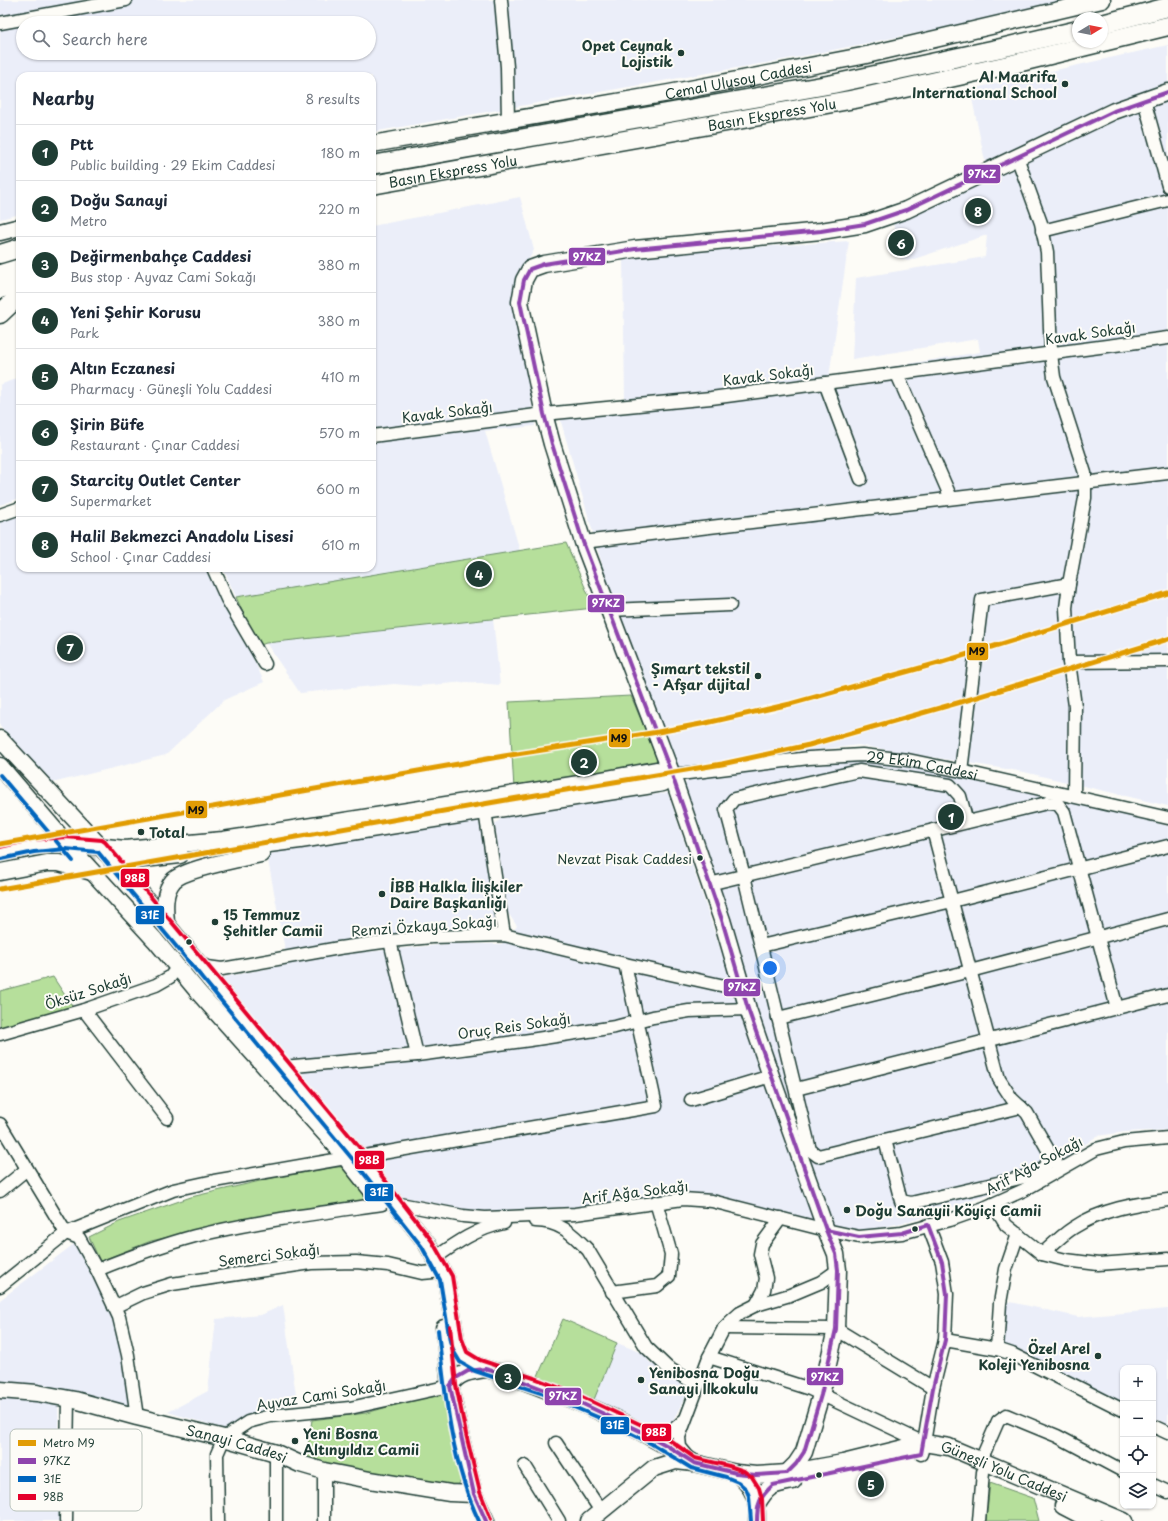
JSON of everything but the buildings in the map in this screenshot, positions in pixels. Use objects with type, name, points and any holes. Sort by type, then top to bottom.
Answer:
[{"type":"highway","points":[[1108,22],[1168,7]]},
{"type":"highway","name":"Basın Ekspress Yolu","points":[[376,184],[855,99],[1013,64],[1168,26]]},
{"type":"highway","name":"Basın Ekspress Yolu","points":[[376,164],[833,84],[1072,31]]},
{"type":"highway","points":[[0,246],[16,243]]},
{"type":"highway","points":[[0,254],[16,249]]},
{"type":"highway","points":[[0,274],[16,269]]},
{"type":"highway","points":[[0,289],[16,283]]},
{"type":"highway","points":[[0,314],[16,299]]},
{"type":"main road","name":"Cemal Ulusoy Caddesi","points":[[376,143],[669,93],[862,56],[1102,0]]},
{"type":"main road","points":[[575,1521],[598,1515],[654,1468],[676,1461],[694,1463],[736,1474],[756,1475],[787,1473],[796,1464],[804,1452],[821,1395],[836,1329],[838,1270],[836,1254],[826,1230],[748,1009],[722,920],[672,775],[583,542],[544,414],[520,302],[524,280],[530,269],[544,264],[634,249],[819,231],[865,224],[906,210],[1114,111],[1168,92]]},
{"type":"main road","points":[[0,232],[16,228]]},
{"type":"main road","points":[[0,740],[101,846],[198,962],[217,975],[283,1067],[389,1204],[417,1248],[446,1278],[458,1350],[470,1363],[583,1404],[648,1435],[694,1463]]},
{"type":"main road","points":[[0,757],[63,843]]},
{"type":"main road","points":[[0,766],[45,819],[63,843],[155,940],[178,966],[199,994],[353,1158]]},
{"type":"main road","points":[[0,853],[33,846],[63,843],[125,849],[223,840],[579,784],[656,770],[672,775]]},
{"type":"main road","points":[[126,861],[300,840],[646,786],[663,783],[672,775]]},
{"type":"main road","points":[[33,846],[41,835],[44,828],[45,819]]},
{"type":"main road","points":[[166,923],[165,903],[168,891],[172,882],[180,876],[199,869],[284,848],[300,840]]},
{"type":"main road","points":[[0,863],[35,855],[63,843]]},
{"type":"main road","points":[[0,872],[47,863],[59,864],[92,872]]},
{"type":"main road","points":[[434,1265],[441,1296],[450,1386],[474,1494],[486,1521]]},
{"type":"main road","points":[[450,1386],[456,1378],[468,1371],[484,1369]]},
{"type":"main road","name":"Sanayi Caddesi","points":[[0,1390],[37,1393],[68,1399],[137,1418],[224,1438],[276,1453],[300,1464],[324,1470],[370,1480],[450,1493],[474,1494]]},
{"type":"main road","points":[[598,1515],[654,1457],[655,1448],[648,1435]]},
{"type":"main road","name":"Güneşli Yolu Caddesi","points":[[787,1473],[922,1448],[949,1447],[982,1466],[1092,1521]]},
{"type":"main road","name":"Güneşli Yolu Caddesi","points":[[757,1504],[763,1494],[773,1485],[922,1448]]},
{"type":"main road","name":"Güneşli Yolu Caddesi","points":[[982,1466],[1124,1521]]},
{"type":"main road","points":[[736,1474],[748,1482],[754,1493],[757,1504],[757,1521]]},
{"type":"street","points":[[38,16],[126,0]]},
{"type":"street","points":[[501,0],[507,67],[508,120]]},
{"type":"street","points":[[0,23],[16,20]]},
{"type":"street","points":[[1144,100],[1168,186]]},
{"type":"street","points":[[1017,157],[1042,231],[1047,252],[1051,354],[1054,377],[1085,473],[1084,498],[1066,608],[1069,662],[1076,706],[1074,796]]},
{"type":"street","points":[[1042,231],[1168,200]]},
{"type":"street","name":"Kavak Sokağı","points":[[376,435],[544,414],[629,407],[824,383],[1168,338]]},
{"type":"street","points":[[897,374],[951,498]]},
{"type":"street","points":[[824,383],[861,479]]},
{"type":"street","points":[[583,542],[1168,473]]},
{"type":"street","points":[[0,515],[16,509]]},
{"type":"street","points":[[215,572],[227,599],[265,664]]},
{"type":"street","points":[[961,771],[982,600],[1069,584]]},
{"type":"street","points":[[609,610],[730,605]]},
{"type":"street","points":[[1069,662],[1168,661]]},
{"type":"street","name":"29 Ekim Caddesi","points":[[672,775],[809,758],[862,755],[908,760],[1168,818]]},
{"type":"street","points":[[967,822],[960,796],[950,785],[859,771],[734,799],[726,809],[744,876],[810,1150],[818,1156],[1021,1107]]},
{"type":"street","points":[[709,884],[1047,803],[1058,804],[1064,812],[1117,1008]]},
{"type":"street","points":[[485,811],[504,935]]},
{"type":"street","points":[[933,830],[999,1079],[1012,1099],[1027,1113],[1059,1169]]},
{"type":"street","points":[[761,946],[952,901],[1168,846]]},
{"type":"street","points":[[778,1018],[970,971],[1168,919]]},
{"type":"street","name":"Remzi Özkaya Sokağı","points":[[217,975],[339,948],[432,937],[504,935],[743,990]]},
{"type":"street","points":[[390,941],[417,1055]]},
{"type":"street","points":[[0,1286],[66,1233],[174,1190],[214,1181],[656,1106],[625,964]]},
{"type":"street","name":"Öksüz Sokağı","points":[[0,1034],[84,1010],[156,985],[170,977],[178,966]]},
{"type":"street","points":[[796,1089],[1168,995]]},
{"type":"street","name":"Oruç Reis Sokağı","points":[[283,1067],[417,1055],[615,1027],[653,1017],[689,1011],[748,1009]]},
{"type":"street","points":[[84,1010],[166,1118]]},
{"type":"street","points":[[691,1100],[771,1076]]},
{"type":"street","points":[[0,1124],[66,1233],[79,1238],[97,1270],[119,1317],[128,1355],[137,1418]]},
{"type":"street","name":"Arif Ağa Sokağı","points":[[97,1270],[143,1252],[195,1236],[274,1220],[389,1204],[485,1218],[575,1214],[683,1199],[712,1201],[859,1237],[902,1233],[950,1220],[993,1204],[1024,1190],[1096,1149],[1124,1142],[1168,1138]]},
{"type":"street","points":[[885,1140],[901,1201],[911,1203],[1037,1174],[1052,1157]]},
{"type":"street","points":[[0,1191],[27,1170]]},
{"type":"street","points":[[1042,1254],[1072,1228],[1101,1213],[1132,1204],[1168,1200]]},
{"type":"street","points":[[612,1292],[657,1286],[669,1276],[671,1254],[656,1202]]},
{"type":"street","points":[[993,1204],[1006,1225],[1042,1254],[1066,1260],[1098,1264],[1168,1259]]},
{"type":"street","points":[[756,1305],[764,1290],[766,1278],[760,1254],[762,1244],[780,1218]]},
{"type":"street","points":[[434,1265],[472,1234],[492,1225],[542,1221],[559,1225],[575,1236],[588,1250],[646,1347],[668,1368],[698,1385]]},
{"type":"street","points":[[709,1357],[810,1389],[922,1448],[933,1388],[945,1340],[947,1294],[942,1262],[928,1225]]},
{"type":"street","points":[[997,1349],[1000,1303],[1006,1269],[1018,1234]]},
{"type":"street","name":"Semerci Sokağı","points":[[114,1307],[143,1293],[172,1284],[311,1263],[356,1262],[388,1266],[422,1273],[434,1265]]},
{"type":"street","points":[[694,1463],[680,1447],[679,1438],[709,1357],[724,1328],[740,1313],[756,1305],[790,1295],[821,1282],[838,1270]]},
{"type":"street","points":[[724,1328],[836,1329],[933,1388]]},
{"type":"street","points":[[945,1340],[997,1349],[1012,1354],[1120,1408]]},
{"type":"street","name":"Ayvaz Cami Sokağı","points":[[224,1438],[248,1422],[270,1416],[350,1408],[450,1386]]},
{"type":"street","points":[[68,1399],[68,1429]]},
{"type":"street","points":[[979,1521],[982,1466],[998,1421],[1006,1415],[1057,1436],[1120,1469]]},
{"type":"street","points":[[648,1435],[659,1436],[674,1431],[685,1419]]},
{"type":"street","points":[[1156,1427],[1168,1433]]},
{"type":"street","points":[[218,1521],[217,1454],[224,1438]]},
{"type":"street","points":[[556,1443],[598,1515]]},
{"type":"street","points":[[276,1453],[276,1521]]},
{"type":"street","points":[[525,1466],[559,1521]]},
{"type":"street","points":[[324,1470],[324,1521]]},
{"type":"street","points":[[1156,1486],[1168,1492]]},
{"type":"street","points":[[66,1511],[66,1521]]},
{"type":"shaded area","points":[[0,0],[1073,0],[1042,8],[788,59],[376,131],[376,72],[16,72],[16,215],[0,219]]},
{"type":"shaded area","points":[[1168,45],[1168,88],[986,166],[970,89]]},
{"type":"shaded area","points":[[1168,99],[1168,806],[1024,772],[858,745],[677,767],[613,602],[557,408],[625,402],[623,258],[680,252],[849,241],[829,377],[980,352],[978,339],[852,359],[856,278],[985,257],[987,235],[908,261],[900,258],[893,222],[1022,157]]},
{"type":"shaded area","points":[[520,197],[534,250],[513,287],[535,426],[485,431],[520,551],[236,597],[225,572],[376,572],[376,225]]},
{"type":"shaded area","points":[[16,379],[16,499],[0,505],[0,385]]},
{"type":"shaded area","points":[[16,516],[16,572],[214,572],[264,682],[224,700],[166,755],[52,783],[0,726],[0,522]]},
{"type":"shaded area","points":[[493,619],[500,685],[467,682],[418,686],[394,684],[300,693],[266,643]]},
{"type":"shaded area","points":[[875,759],[1064,799],[1168,826],[1168,1130],[1125,1132],[1097,1136],[1038,1178],[915,1220],[855,1232],[835,1226],[825,1215],[685,785],[687,779],[692,778]]},
{"type":"shaded area","points":[[668,793],[730,978],[822,1235],[733,1209],[679,1204],[576,1220],[478,1212],[399,1196],[220,978],[334,955],[450,944],[502,944],[517,926],[508,913],[495,824],[505,815]]},
{"type":"shaded area","points":[[485,821],[498,919],[485,932],[285,950],[267,855],[324,840]]},
{"type":"shaded area","points":[[74,1244],[96,1280],[118,1329],[131,1410],[0,1386],[0,1300]]},
{"type":"shaded area","name":"Özel Arel Koleji Yenibosna","points":[[1006,1301],[1078,1317],[1168,1309],[1168,1425],[1156,1419],[1156,1365],[1120,1365],[1120,1402],[1004,1344]]},
{"type":"shaded area","points":[[283,1305],[297,1402],[250,1416],[225,1429],[168,1412],[208,1391],[216,1319],[261,1315]]},
{"type":"shaded area","name":"Yenibosna Doğu Sanayi İlkokulu","points":[[617,1343],[645,1354],[649,1362],[669,1375],[691,1386],[672,1422],[655,1426],[593,1402]]},
{"type":"shaded area","points":[[0,1399],[58,1403],[59,1429],[10,1429],[10,1511],[61,1511],[61,1521],[0,1521]]},
{"type":"green space","points":[[566,543],[594,608],[266,643],[258,646],[236,597]]},
{"type":"green space","points":[[631,696],[658,760],[657,765],[514,789],[509,702]]},
{"type":"green space","points":[[53,977],[72,1006],[0,1033],[0,991]]},
{"type":"green space","points":[[337,1167],[345,1167],[365,1194],[362,1202],[237,1221],[151,1241],[100,1261],[89,1237],[119,1222],[191,1197],[273,1178]]},
{"type":"green space","points":[[563,1319],[617,1343],[593,1402],[538,1376]]},
{"type":"green space","points":[[445,1395],[462,1480],[456,1487],[335,1467],[306,1459],[312,1420],[366,1413],[416,1399]]},
{"type":"green space","points":[[990,1483],[1033,1498],[1039,1521],[986,1521]]},
{"type":"tunnel","points":[[56,853],[88,859],[124,861]]},
{"type":"metro line","name":"M9","points":[[0,844],[504,756],[706,723],[790,704],[942,662],[1168,593]]},
{"type":"metro line","name":"M9","points":[[0,889],[512,799],[722,764],[809,745],[961,702],[1168,639]]},
{"type":"transit line","name":"97KZ","points":[[486,1521],[474,1494],[450,1386],[456,1378],[468,1371],[485,1369],[500,1373],[583,1404],[642,1432],[694,1463],[736,1473],[756,1475],[787,1473],[796,1464],[804,1452],[821,1395],[836,1329],[838,1270],[836,1254],[826,1230],[748,1009],[722,920],[672,775],[583,542],[544,414],[520,302],[524,280],[530,269],[544,264],[635,249],[821,231],[865,224],[906,210],[1114,111],[1168,92]]},
{"type":"transit line","name":"31E","points":[[0,775],[73,861]]},
{"type":"transit line","name":"98B","points":[[0,847],[32,840],[65,837],[102,840],[105,842],[364,1153],[432,1241],[452,1276],[462,1339],[467,1352],[480,1360],[576,1394],[648,1428],[668,1439],[695,1458],[744,1471],[752,1477],[759,1488],[762,1499],[763,1521]]},
{"type":"transit line","name":"31E","points":[[1,859],[34,852],[66,849],[98,852],[354,1161],[422,1247],[440,1280],[450,1341],[460,1362],[475,1371],[541,1393],[602,1419],[652,1444],[691,1468],[726,1477],[738,1482],[746,1489],[749,1496],[751,1521]]},
{"type":"transit line","name":"97KZ","points":[[757,1521],[760,1501],[773,1485],[921,1454],[933,1388],[945,1340],[947,1294],[942,1262],[928,1225],[902,1233],[859,1237],[826,1230]]},
{"type":"transit line","name":"98B","points":[[450,1326],[456,1385],[466,1434],[480,1492],[491,1519]]},
{"type":"transit line","name":"31E","points":[[438,1330],[443,1379],[456,1452],[469,1498],[479,1521]]},
{"type":"place","name":"Opet Ceynak Lojistik","points":[[681,53]]},
{"type":"place","name":"Al Maarifa International School","points":[[1065,84]]},
{"type":"place","name":"Halil Bekmezci Anadolu Lisesi","points":[[978,211]]},
{"type":"place","name":"Şirin Büfe","points":[[901,243]]},
{"type":"place","name":"Yeni Şehir Korusu","points":[[479,574]]},
{"type":"place","name":"Starcity Outlet Center","points":[[70,648]]},
{"type":"place","name":"Şımart tekstil - Afşar dijital","points":[[758,676]]},
{"type":"place","name":"Doğu Sanayi","points":[[584,762]]},
{"type":"place","name":"Ptt","points":[[951,817]]},
{"type":"place","name":"Total","points":[[141,832]]},
{"type":"place","name":"Nevzat Pisak Caddesi","points":[[700,858]]},
{"type":"place","name":"İBB Halkla İlişkiler Daire Başkanlığı","points":[[382,894]]},
{"type":"place","name":"15 Temmuz Şehitler Camii","points":[[215,922]]},
{"type":"place","name":"Doğu Sanayii Köyiçi Camii","points":[[847,1210]]},
{"type":"place","name":"Özel Arel Koleji Yenibosna","points":[[1098,1356]]},
{"type":"place","name":"Değirmenbahçe Caddesi","points":[[508,1377]]},
{"type":"place","name":"Yenibosna Doğu Sanayi İlkokulu","points":[[641,1380]]},
{"type":"place","name":"Yeni Bosna Altınyıldız Camii","points":[[295,1441]]},
{"type":"place","name":"Altın Eczanesi","points":[[871,1484]]}]
